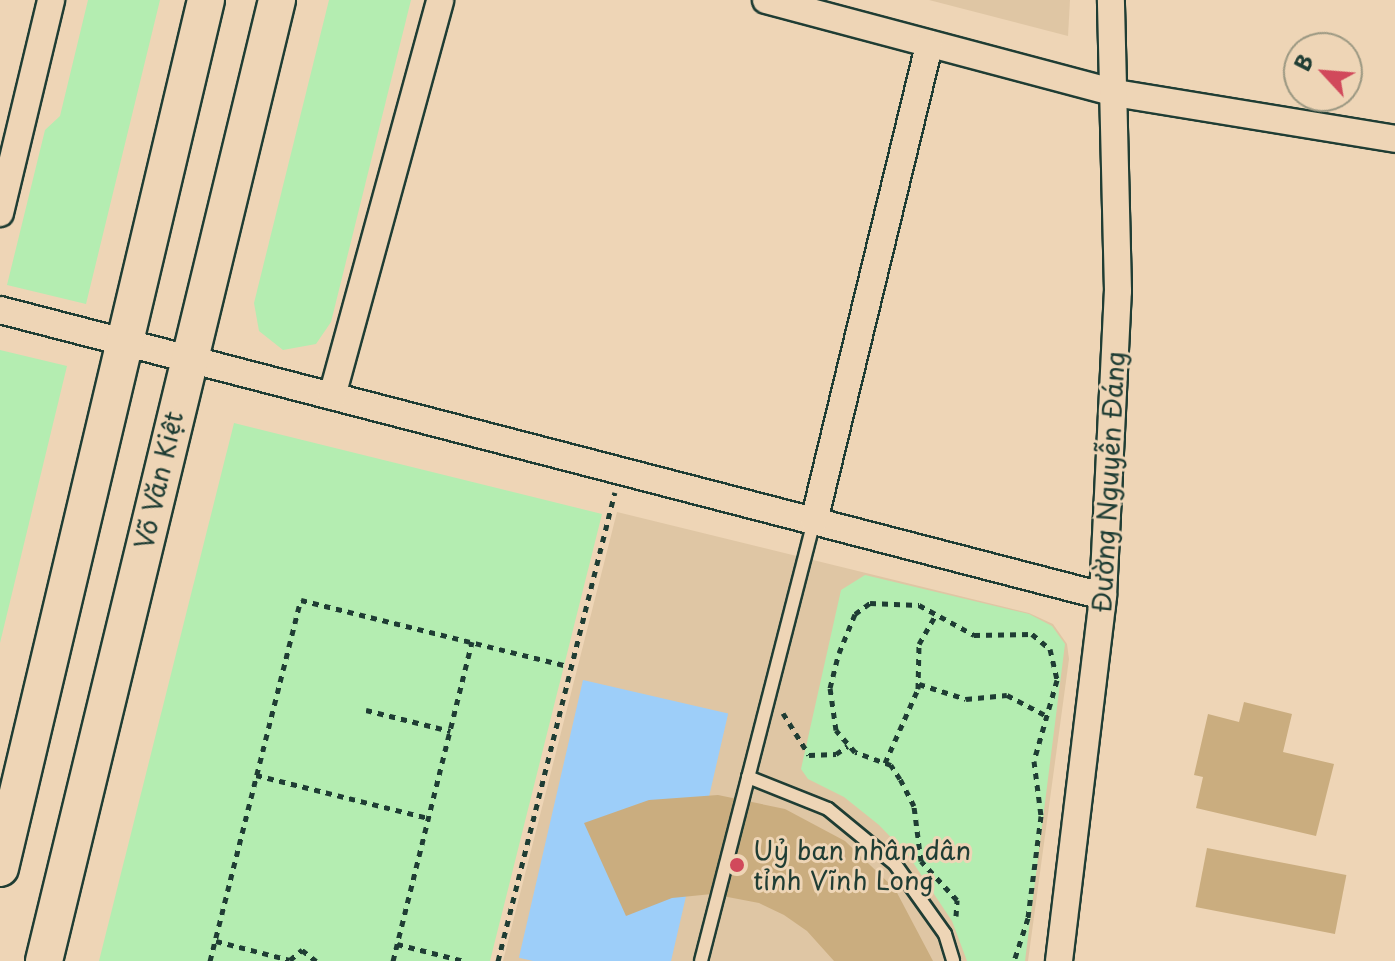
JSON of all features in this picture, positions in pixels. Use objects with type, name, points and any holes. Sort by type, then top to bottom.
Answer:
[{"type":"main road","points":[[0,868],[206,0]]},
{"type":"main road","name":"Võ Văn Kiệt","points":[[44,961],[187,358],[277,0]]},
{"type":"street","points":[[0,213],[51,0]]},
{"type":"street","points":[[332,396],[440,0]]},
{"type":"street","points":[[766,0],[1115,93],[1395,139]]},
{"type":"street","name":"Đường Nguyễn Đáng","points":[[1059,961],[1103,596],[1118,291],[1111,0]]},
{"type":"street","points":[[814,521],[929,44]]},
{"type":"street","points":[[0,310],[1103,596]]},
{"type":"lane","points":[[701,961],[814,521]]},
{"type":"lane","points":[[748,777],[828,809],[895,864],[946,940],[953,961]]},
{"type":"path","points":[[498,961],[620,471]]},
{"type":"path","points":[[210,961],[301,600],[572,667]]},
{"type":"path","points":[[946,940],[957,900],[921,861],[914,806],[885,763],[848,746],[836,730],[830,688],[855,614],[862,605],[887,600],[936,614],[974,635],[1016,630],[1042,640],[1050,649],[1057,680],[1034,761],[1041,816],[1029,905],[1014,961]]},
{"type":"path","points":[[885,763],[919,684],[919,644],[936,614]]},
{"type":"path","points":[[393,961],[472,642]]},
{"type":"path","points":[[919,684],[966,699],[1007,695],[1047,716]]},
{"type":"path","points":[[771,689],[809,755],[836,754],[848,746]]},
{"type":"path","points":[[366,710],[450,731]]},
{"type":"path","points":[[256,775],[428,818]]},
{"type":"path","points":[[216,941],[290,960],[302,950],[316,961]]},
{"type":"path","points":[[397,944],[464,961]]},
{"type":"shaded area","points":[[929,0],[1070,0],[1068,36]]},
{"type":"shaded area","points":[[617,512],[1029,613],[1053,624],[1067,644],[1069,659],[1028,961],[503,961]]},
{"type":"green space","points":[[88,0],[160,0],[86,304],[7,285],[45,130],[60,116]]},
{"type":"green space","points":[[329,0],[411,0],[331,322],[316,344],[283,350],[259,331],[254,303]]},
{"type":"green space","points":[[0,350],[67,366],[0,643]]},
{"type":"green space","points":[[234,423],[602,514],[490,961],[99,961]]},
{"type":"green space","points":[[865,575],[1029,614],[1052,626],[1065,644],[1025,961],[967,961],[952,921],[908,855],[879,825],[844,797],[808,779],[801,769],[841,590]]},
{"type":"water","points":[[583,680],[728,714],[671,961],[533,961],[519,958]]},
{"type":"building","points":[[1244,702],[1292,714],[1283,752],[1334,764],[1316,836],[1196,808],[1203,777],[1194,775],[1208,714],[1239,722]]},
{"type":"building","name":"Uỷ ban nhân dân tỉnh Vĩnh Long","points":[[718,795],[785,809],[845,841],[895,889],[933,961],[834,961],[807,931],[784,915],[759,903],[712,894],[672,898],[626,916],[584,823],[649,800]]},
{"type":"building","points":[[1207,848],[1346,875],[1335,934],[1196,907]]},
{"type":"place","name":"Uỷ ban nhân dân tỉnh Vĩnh Long","points":[[737,865]]}]
